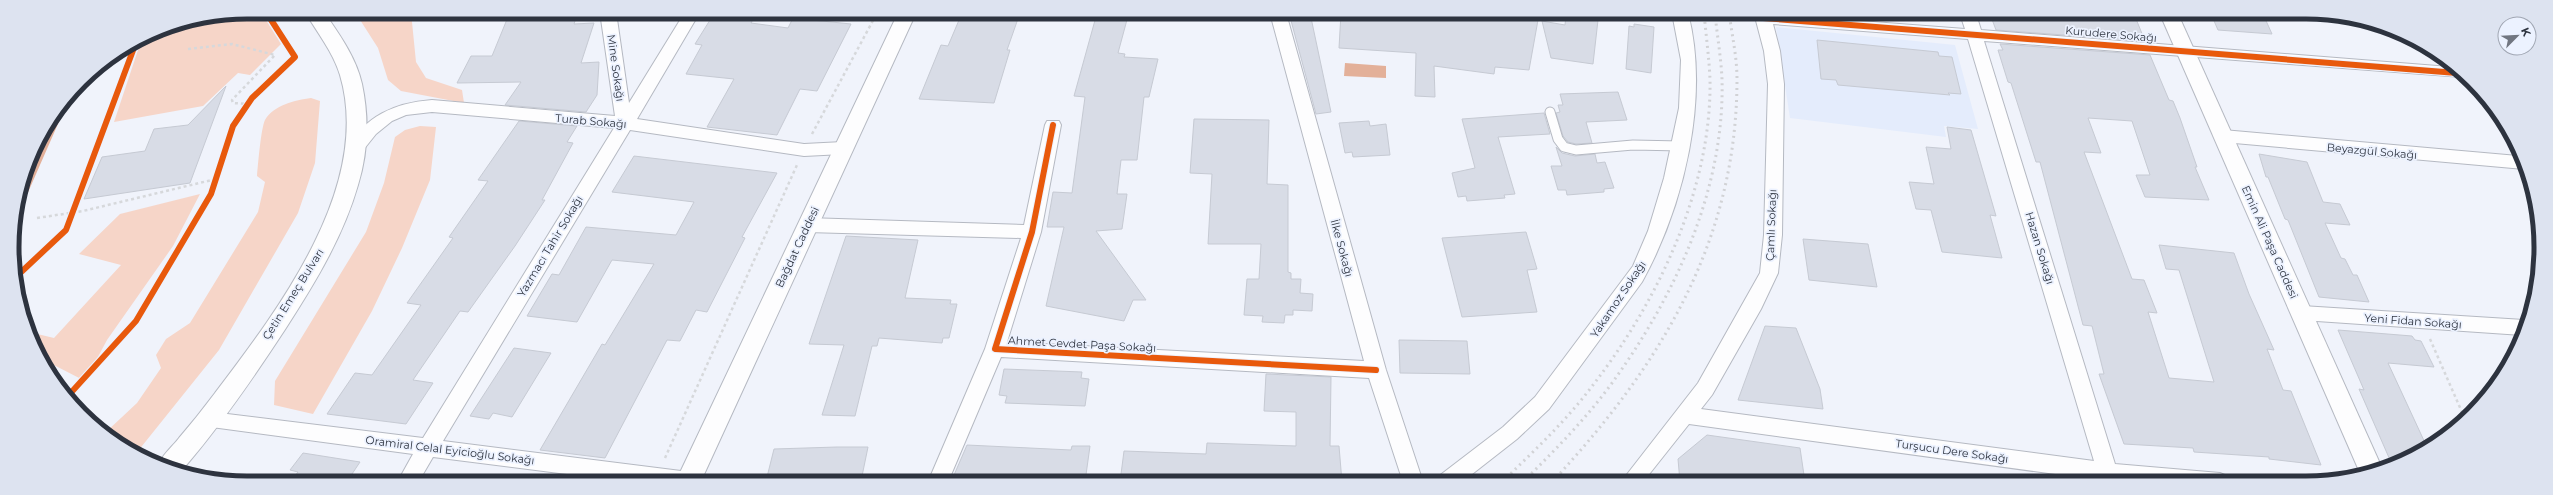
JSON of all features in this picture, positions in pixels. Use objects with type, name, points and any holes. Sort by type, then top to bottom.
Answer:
[{"type":"main road","name":"Çetin Emeç Bulvarı","points":[[172,463],[211,420],[287,308],[320,252],[344,198],[354,150],[356,131],[352,83],[336,45],[319,19]]},
{"type":"main road","name":"Bağdat Caddesi","points":[[690,476],[904,19]]},
{"type":"main road","name":"Emin Ali Paşa Caddesi","points":[[2171,19],[2369,467]]},
{"type":"street","name":"Mine Sokağı","points":[[609,19],[624,123]]},
{"type":"street","name":"Yazmacı Tahir Sokağı","points":[[411,476],[624,123],[689,19]]},
{"type":"street","name":"İlke Sokağı","points":[[1280,19],[1376,370],[1411,476]]},
{"type":"street","name":"Yakamoz Sokağı","points":[[1454,476],[1510,433],[1542,403],[1636,277],[1655,238],[1681,146],[1687,105],[1688,46],[1681,19]]},
{"type":"street","name":"Çamlı Sokağı","points":[[1636,476],[1708,384],[1764,287],[1770,266],[1776,84],[1772,52],[1763,19]]},
{"type":"street","name":"Kurudere Sokağı","points":[[1798,19],[2452,73]]},
{"type":"street","name":"Hazan Sokağı","points":[[1970,19],[1976,34],[2109,476]]},
{"type":"street","name":"Turab Sokağı","points":[[354,150],[370,128],[395,112],[410,107],[432,106],[624,123],[804,150],[843,148]]},
{"type":"street","name":"Ahmet Cevdet Paşa Sokağı","points":[[1053,125],[1032,232],[995,349],[1376,370]]},
{"type":"street","name":"Beyazgül Sokağı","points":[[2223,136],[2518,163]]},
{"type":"street","points":[[807,225],[1032,232]]},
{"type":"street","name":"Yeni Fidan Sokağı","points":[[2302,313],[2423,323],[2520,328]]},
{"type":"street","points":[[941,476],[995,349]]},
{"type":"street","name":"Turşucu Dere Sokağı","points":[[1685,414],[2102,476]]},
{"type":"street","name":"Oramiral Celal Eyicioğlu Sokağı","points":[[211,420],[657,476]]},
{"type":"lane","points":[[1550,112],[1558,139],[1564,147],[1576,150],[1633,145],[1681,146]]},
{"type":"path","points":[[657,476],[804,150],[874,19]]},
{"type":"path","points":[[188,49],[232,44],[275,55],[232,100],[233,103],[246,106],[252,98]]},
{"type":"path","points":[[214,186],[218,171]]},
{"type":"path","points":[[37,218],[73,215],[216,179]]},
{"type":"path","points":[[73,215],[77,205]]},
{"type":"path","points":[[2423,323],[2462,413]]},
{"type":"shaded area","points":[[233,19],[265,19],[281,44],[250,75],[238,73],[203,106],[114,122],[139,47],[160,36],[203,23]]},
{"type":"shaded area","points":[[359,19],[412,19],[416,62],[426,78],[462,90],[464,103],[401,91],[388,80],[378,48]]},
{"type":"shaded area","points":[[1776,27],[1955,45],[1978,129],[1944,126],[1946,137],[1790,118]]},
{"type":"shaded area","points":[[1345,63],[1386,66],[1386,78],[1344,76]]},
{"type":"shaded area","points":[[311,98],[320,101],[315,163],[298,213],[219,350],[140,449],[109,429],[137,403],[161,368],[156,355],[166,339],[190,323],[258,212],[265,182],[257,176],[261,138],[265,120],[279,107],[298,100]]},
{"type":"shaded area","points":[[62,114],[23,204],[36,160],[50,133]]},
{"type":"shaded area","points":[[420,126],[436,127],[430,180],[402,248],[372,311],[313,414],[274,405],[275,381],[366,232],[384,183],[395,137],[405,130]]},
{"type":"shaded area","points":[[200,194],[173,246],[107,340],[85,381],[51,364],[35,334],[54,338],[121,265],[79,254],[120,214]]},
{"type":"building","points":[[507,19],[576,19],[574,24],[594,23],[581,63],[599,62],[597,95],[586,112],[505,105],[521,82],[457,83],[471,56],[492,56]]},
{"type":"building","points":[[711,19],[753,19],[751,23],[788,28],[792,19],[851,24],[817,91],[800,89],[777,135],[707,127],[734,79],[686,74],[702,45],[695,44]]},
{"type":"building","points":[[959,19],[1018,19],[1007,50],[1010,50],[994,103],[919,99],[941,45],[948,46]]},
{"type":"building","points":[[1095,19],[1127,19],[1118,53],[1125,54],[1124,57],[1158,59],[1149,97],[1144,97],[1137,160],[1121,160],[1117,194],[1127,194],[1122,229],[1096,231],[1146,300],[1133,300],[1124,321],[1046,306],[1064,227],[1047,227],[1053,192],[1072,193],[1085,97],[1074,96]]},
{"type":"building","points":[[1291,19],[1311,19],[1331,112],[1316,114]]},
{"type":"building","points":[[1341,19],[1538,20],[1529,70],[1495,67],[1494,74],[1434,66],[1435,97],[1415,96],[1416,53],[1339,48]]},
{"type":"building","points":[[1566,19],[1598,20],[1593,64],[1551,58],[1542,21],[1565,25]]},
{"type":"building","points":[[1992,19],[2136,19],[2145,41],[1996,30]]},
{"type":"building","points":[[2213,19],[2265,19],[2272,34],[2218,30]]},
{"type":"building","points":[[1634,24],[1654,27],[1651,73],[1626,69],[1629,26],[1634,27]]},
{"type":"building","points":[[1817,40],[1938,52],[1939,56],[1952,57],[1961,94],[1948,93],[1950,95],[1838,85],[1836,80],[1821,79]]},
{"type":"building","points":[[2000,44],[2150,55],[2169,100],[2173,101],[2180,118],[2197,167],[2195,167],[2209,200],[2145,197],[2136,175],[2150,175],[2132,121],[2088,118],[2101,153],[2084,152],[2132,279],[2144,280],[2157,313],[2148,312],[2169,378],[2214,382],[2179,270],[2166,269],[2159,245],[2234,253],[2249,294],[2274,350],[2267,349],[2283,390],[2291,391],[2321,465],[2269,459],[2269,457],[2194,452],[2193,448],[2124,444],[2099,374],[2104,374],[2092,326],[2083,325],[2040,162],[2036,162],[2011,83],[2008,82],[1998,50],[2003,50]]},
{"type":"building","points":[[226,86],[190,183],[84,199],[102,157],[145,151],[154,129],[188,125]]},
{"type":"building","points":[[1618,92],[1627,120],[1586,122],[1592,143],[1576,144],[1568,142],[1563,136],[1556,113],[1560,112],[1558,105],[1563,105],[1560,94]]},
{"type":"building","points":[[1544,113],[1550,134],[1498,137],[1515,194],[1504,195],[1505,198],[1467,201],[1466,196],[1458,197],[1452,173],[1475,168],[1462,119]]},
{"type":"building","points":[[1194,119],[1269,120],[1267,184],[1288,185],[1288,272],[1291,273],[1291,279],[1301,279],[1300,293],[1313,294],[1312,311],[1293,310],[1293,315],[1285,315],[1284,323],[1262,322],[1263,316],[1244,315],[1247,279],[1259,279],[1261,244],[1208,244],[1212,174],[1190,173]]},
{"type":"building","points":[[519,121],[577,126],[567,142],[573,143],[542,200],[545,200],[515,246],[468,312],[460,311],[413,380],[433,383],[406,424],[327,414],[355,373],[372,375],[421,305],[407,303],[453,238],[449,237],[488,181],[478,180]]},
{"type":"building","points":[[1369,121],[1370,126],[1386,124],[1390,155],[1353,157],[1352,152],[1345,153],[1339,123]]},
{"type":"building","points":[[1947,127],[1971,130],[1996,216],[1990,215],[2002,258],[1942,252],[1931,210],[1916,209],[1909,182],[1934,184],[1926,147],[1951,149]]},
{"type":"building","points":[[1556,147],[1562,153],[1575,156],[1595,154],[1597,163],[1605,162],[1614,188],[1604,189],[1604,192],[1567,195],[1566,190],[1558,190],[1551,166],[1562,166]]},
{"type":"building","points":[[2259,154],[2307,162],[2323,202],[2340,204],[2350,225],[2325,223],[2341,258],[2345,259],[2353,275],[2357,275],[2369,302],[2319,297],[2288,220],[2285,219],[2268,177],[2266,177]]},
{"type":"building","points":[[634,156],[777,173],[742,237],[745,238],[707,312],[696,310],[680,341],[667,340],[605,458],[540,450],[602,344],[605,345],[654,264],[612,260],[577,322],[527,316],[552,274],[559,275],[586,227],[676,235],[694,202],[612,192]]},
{"type":"building","points":[[1526,232],[1537,269],[1527,270],[1537,312],[1462,317],[1442,238]]},
{"type":"building","points":[[846,236],[918,240],[905,298],[951,300],[950,304],[957,304],[949,338],[943,338],[942,343],[879,338],[877,346],[872,346],[855,416],[822,415],[844,345],[809,344]]},
{"type":"building","points":[[1803,239],[1868,244],[1877,287],[1809,280]]},
{"type":"building","points":[[1765,326],[1796,328],[1820,389],[1823,409],[1738,400]]},
{"type":"building","points":[[2338,330],[2412,336],[2415,340],[2421,341],[2434,367],[2388,363],[2425,442],[2390,460],[2359,389],[2364,390]]},
{"type":"building","points":[[1399,340],[1467,341],[1470,374],[1400,373]]},
{"type":"building","points":[[514,348],[551,353],[512,417],[493,413],[489,419],[470,416]]},
{"type":"building","points":[[1004,369],[1082,372],[1081,378],[1089,379],[1085,406],[1005,403],[1007,396],[999,395]]},
{"type":"building","points":[[1266,374],[1331,377],[1330,446],[1339,446],[1342,476],[1121,476],[1124,451],[1206,454],[1207,443],[1296,446],[1296,412],[1264,411]]},
{"type":"building","points":[[1707,435],[1800,448],[1804,476],[1679,476],[1678,459]]},
{"type":"building","points":[[967,445],[1071,450],[1072,446],[1090,446],[1086,476],[954,476]]},
{"type":"building","points":[[868,447],[862,476],[767,476],[774,449]]},
{"type":"building","points":[[303,453],[360,462],[351,476],[295,476],[298,472],[290,470]]},
{"type":"railway","points":[[1508,476],[1538,447],[1583,398],[1617,352],[1639,317],[1659,280],[1677,241],[1691,202],[1702,161],[1708,120],[1710,79],[1705,19]]},
{"type":"railway","points":[[1529,476],[1581,422],[1612,383],[1656,314],[1675,278],[1692,240],[1705,201],[1715,161],[1721,120],[1722,79],[1716,19]]},
{"type":"railway","points":[[1557,476],[1591,438],[1626,393],[1658,347],[1685,298],[1707,248],[1723,195],[1733,138],[1737,71],[1730,19]]},
{"type":"cycle path","points":[[71,393],[136,321],[211,194],[233,126],[252,98],[295,57],[271,19]]},
{"type":"cycle path","points":[[1776,19],[2452,73]]},
{"type":"cycle path","points":[[20,273],[66,230],[133,50]]},
{"type":"cycle path","points":[[1053,125],[1032,232],[995,349],[1376,370]]}]
